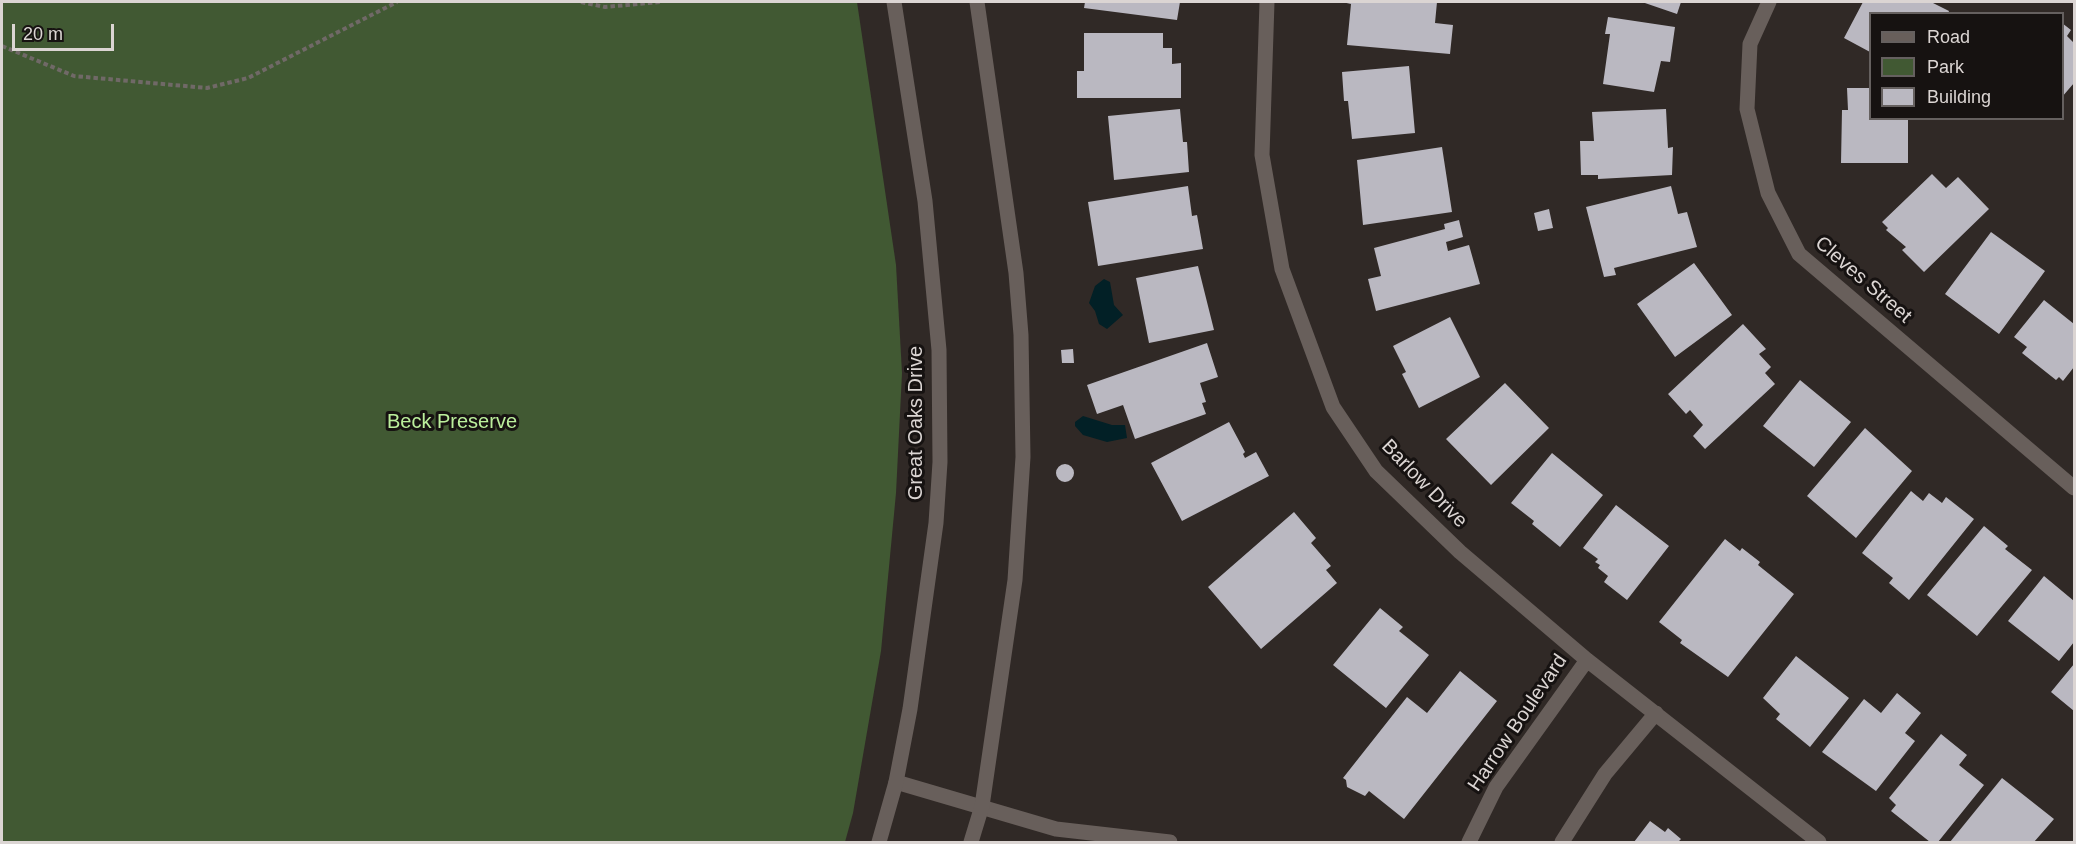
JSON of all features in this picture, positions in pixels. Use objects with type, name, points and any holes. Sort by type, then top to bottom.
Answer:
[{"type":"street","name":"Great Oaks Drive","points":[[879,843],[896,782],[936,523],[940,451],[939,350],[926,212],[894,2]]},
{"type":"street","points":[[971,843],[982,806],[1015,580],[1023,458],[1021,335],[1016,273],[977,2]]},
{"type":"street","name":"Barlow Drive","points":[[1266,2],[1262,155],[1282,269],[1333,407],[1376,471],[1460,552],[1587,660],[1819,843]]},
{"type":"street","name":"Cleves Street","points":[[1768,2],[1750,44],[1747,110],[1768,193],[1799,254],[2074,488]]},
{"type":"street","name":"Harrow Boulevard","points":[[1469,843],[1496,787],[1587,660]]},
{"type":"street","points":[[1562,843],[1605,774],[1656,713]]},
{"type":"street","points":[[896,782],[1056,829],[1170,843]]},
{"type":"path","points":[[2,46],[74,76],[207,88],[248,78],[397,2]]},
{"type":"path","points":[[582,2],[605,7],[660,2]]},
{"type":"green space","name":"Beck Preserve","points":[[2,2],[857,2],[896,265],[902,373],[896,493],[881,651],[853,813],[845,842],[2,842]]},
{"type":"water","points":[[1104,279],[1110,282],[1114,305],[1123,315],[1107,329],[1099,324],[1095,311],[1089,303],[1095,286]]},
{"type":"water","points":[[1083,416],[1112,425],[1125,425],[1127,438],[1107,442],[1083,435],[1075,426],[1075,422]]},
{"type":"building","points":[[1085,2],[1180,2],[1177,20],[1084,8]]},
{"type":"building","points":[[1342,2],[1437,2],[1435,23],[1453,25],[1450,54],[1347,45],[1351,4]]},
{"type":"building","points":[[1642,2],[1681,2],[1677,14]]},
{"type":"building","points":[[1863,2],[1931,2],[1949,11],[1869,12],[1869,51],[1844,38]]},
{"type":"building","points":[[1608,17],[1675,27],[1670,62],[1661,61],[1654,92],[1603,84],[1610,34],[1605,34]]},
{"type":"building","points":[[2064,25],[2071,30],[2067,36],[2074,43],[2074,83],[2064,95]]},
{"type":"building","points":[[1084,33],[1163,33],[1163,48],[1172,48],[1172,64],[1181,63],[1181,98],[1077,98],[1077,71],[1084,71]]},
{"type":"building","points":[[1409,66],[1415,133],[1352,139],[1348,101],[1344,101],[1342,72]]},
{"type":"building","points":[[1847,88],[1869,88],[1869,120],[1908,120],[1908,163],[1841,163],[1842,110],[1848,110]]},
{"type":"building","points":[[1180,109],[1183,142],[1187,142],[1189,172],[1114,180],[1108,116]]},
{"type":"building","points":[[1666,109],[1668,148],[1673,147],[1672,175],[1598,179],[1598,175],[1581,175],[1580,141],[1594,141],[1592,112]]},
{"type":"building","points":[[1442,147],[1452,212],[1363,225],[1357,160]]},
{"type":"building","points":[[1932,174],[1946,188],[1958,177],[1989,209],[1924,272],[1902,250],[1906,247],[1886,230],[1888,228],[1882,222]]},
{"type":"building","points":[[1188,186],[1192,216],[1197,215],[1203,249],[1098,266],[1088,202]]},
{"type":"building","points":[[1671,186],[1678,214],[1687,212],[1697,247],[1614,268],[1616,275],[1604,277],[1586,207]]},
{"type":"building","points":[[1549,209],[1553,228],[1538,231],[1534,213]]},
{"type":"building","points":[[1459,220],[1463,237],[1446,242],[1448,251],[1469,245],[1480,284],[1376,311],[1368,279],[1381,276],[1374,248],[1445,229],[1444,224]]},
{"type":"building","points":[[1991,232],[2045,271],[1999,334],[1945,294]]},
{"type":"building","points":[[1694,263],[1732,315],[1675,357],[1637,304]]},
{"type":"building","points":[[1198,266],[1214,330],[1149,343],[1136,278]]},
{"type":"building","points":[[2044,300],[2074,324],[2074,367],[2063,381],[2059,377],[2056,380],[2022,353],[2027,347],[2014,337]]},
{"type":"building","points":[[1450,317],[1480,377],[1419,408],[1402,374],[1406,372],[1393,346]]},
{"type":"building","points":[[1743,324],[1766,349],[1759,354],[1771,367],[1765,373],[1775,384],[1705,449],[1693,436],[1703,425],[1690,410],[1686,414],[1668,394]]},
{"type":"building","points":[[1207,343],[1218,377],[1200,383],[1206,402],[1202,403],[1206,414],[1135,439],[1123,405],[1097,414],[1087,385]]},
{"type":"building","points":[[1073,349],[1074,363],[1062,363],[1061,350]]},
{"type":"building","points":[[1800,380],[1851,422],[1814,467],[1763,426]]},
{"type":"building","points":[[1505,383],[1549,428],[1491,485],[1446,439]]},
{"type":"building","points":[[1229,422],[1245,452],[1243,454],[1245,458],[1256,452],[1269,476],[1182,521],[1151,463]]},
{"type":"building","points":[[1865,428],[1912,471],[1856,538],[1807,496]]},
{"type":"building","points":[[1552,453],[1603,495],[1560,547],[1532,524],[1534,521],[1511,503]]},
{"type":"building","points":[[1061,464],[1069,464],[1074,469],[1072,480],[1061,482],[1056,477],[1056,469]]},
{"type":"building","points":[[1911,491],[1923,501],[1929,493],[1942,503],[1946,497],[1974,519],[1909,600],[1889,583],[1893,578],[1862,553]]},
{"type":"building","points":[[1616,505],[1669,546],[1627,600],[1604,582],[1608,576],[1598,568],[1600,565],[1595,562],[1598,559],[1583,548]]},
{"type":"building","points":[[1294,512],[1316,538],[1311,543],[1331,566],[1326,570],[1337,583],[1261,649],[1208,587]]},
{"type":"building","points":[[1984,526],[2008,546],[2005,549],[2032,570],[1977,636],[1927,595]]},
{"type":"building","points":[[1725,539],[1740,551],[1742,548],[1760,562],[1758,565],[1794,594],[1728,677],[1680,643],[1682,640],[1659,622]]},
{"type":"building","points":[[2044,576],[2074,601],[2074,642],[2059,661],[2008,621]]},
{"type":"building","points":[[1380,608],[1403,627],[1399,631],[1429,655],[1386,708],[1333,665]]},
{"type":"building","points":[[1796,656],[1849,698],[1810,747],[1776,719],[1780,714],[1763,698]]},
{"type":"building","points":[[2074,664],[2074,711],[2051,692]]},
{"type":"building","points":[[1460,671],[1497,701],[1404,819],[1369,791],[1365,796],[1347,787],[1346,780],[1343,778],[1407,697],[1427,713]]},
{"type":"building","points":[[1897,693],[1921,713],[1905,733],[1915,741],[1876,791],[1822,752],[1864,699],[1881,713]]},
{"type":"building","points":[[1941,734],[1967,755],[1959,765],[1984,785],[1938,842],[1930,842],[1891,811],[1896,805],[1889,798]]},
{"type":"building","points":[[2002,778],[2054,819],[2034,842],[1950,842]]},
{"type":"building","points":[[1650,821],[1665,832],[1668,828],[1681,839],[1678,842],[1634,842]]}]
